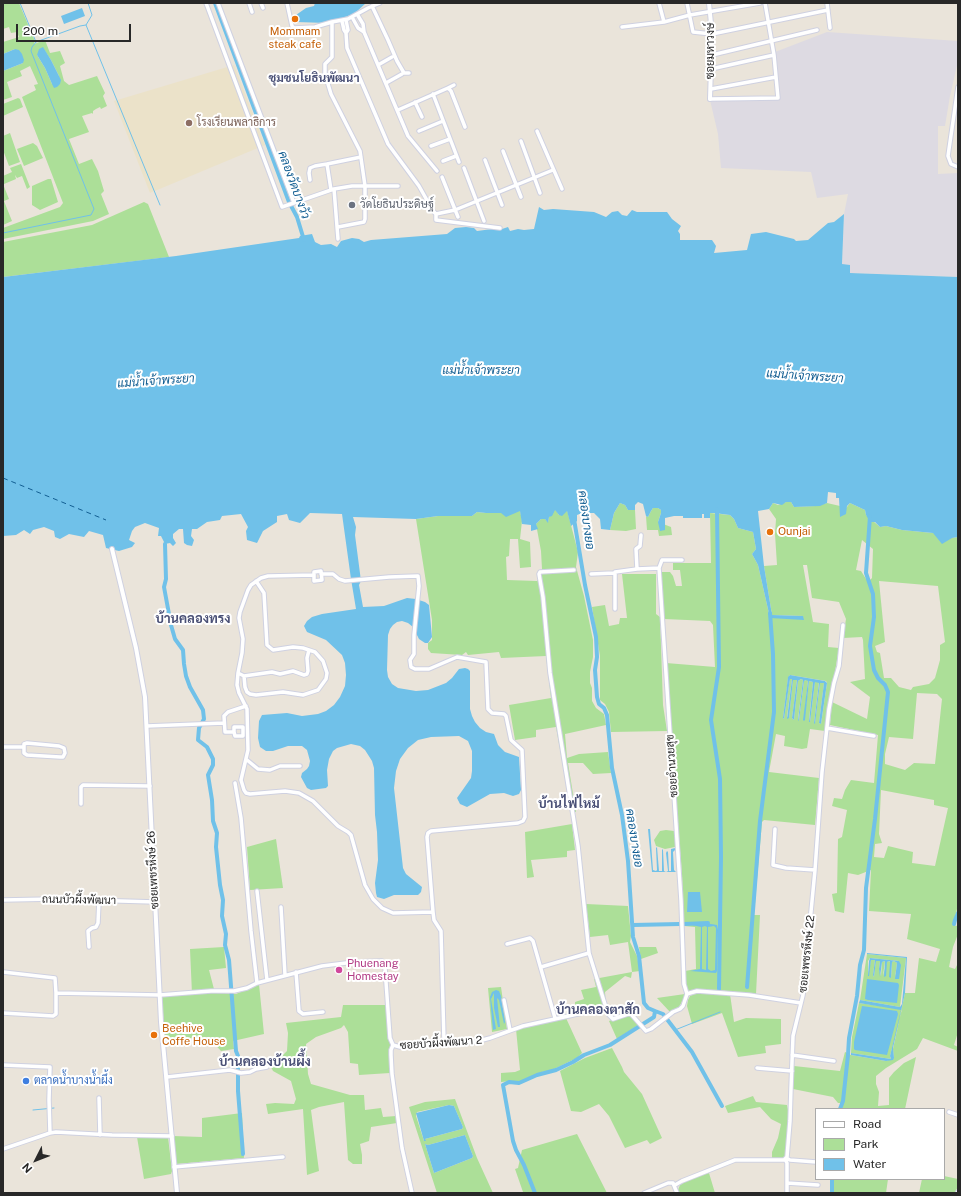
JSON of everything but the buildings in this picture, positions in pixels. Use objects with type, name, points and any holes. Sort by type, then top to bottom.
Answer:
[{"type":"street","points":[[206,3],[282,207],[333,190],[352,186],[398,186]]},
{"type":"street","points":[[218,3],[292,204]]},
{"type":"street","points":[[249,3],[252,12]]},
{"type":"street","points":[[287,3],[292,26],[294,28],[315,27],[344,20],[380,3]]},
{"type":"street","points":[[659,3],[664,22]]},
{"type":"street","points":[[687,3],[693,32],[712,34],[828,10]]},
{"type":"street","name":"ซอยมหาวงษ์","points":[[709,3],[712,34],[710,99]]},
{"type":"street","points":[[622,27],[664,22],[690,15],[760,3]]},
{"type":"street","points":[[710,99],[776,99],[779,97],[774,55],[765,3]]},
{"type":"street","points":[[828,3],[830,28]]},
{"type":"street","points":[[372,6],[397,61],[404,73],[410,73]]},
{"type":"street","points":[[357,14],[363,24],[364,32],[408,136],[437,171]]},
{"type":"street","points":[[352,16],[358,28],[364,32]]},
{"type":"street","points":[[344,20],[348,30],[346,33],[347,48],[388,144],[419,186],[436,214],[436,220],[500,228]]},
{"type":"street","points":[[332,22],[332,57],[325,64],[324,74],[328,88],[354,138],[361,157],[365,219],[364,222],[361,223],[338,227]]},
{"type":"street","points":[[712,55],[818,30]]},
{"type":"street","points":[[711,69],[774,55]]},
{"type":"street","points":[[378,65],[392,57]]},
{"type":"street","points":[[386,83],[402,74]]},
{"type":"street","points":[[711,89],[776,77]]},
{"type":"street","points":[[398,110],[454,85]]},
{"type":"street","points":[[958,87],[948,156],[951,164],[958,167]]},
{"type":"street","points":[[448,88],[451,91],[465,127]]},
{"type":"street","points":[[433,94],[459,162]]},
{"type":"street","points":[[415,102],[422,117]]},
{"type":"street","points":[[419,131],[443,121]]},
{"type":"street","points":[[537,131],[562,189]]},
{"type":"street","points":[[431,146],[450,140]]},
{"type":"street","points":[[520,141],[540,193]]},
{"type":"street","points":[[503,151],[521,197]]},
{"type":"street","points":[[443,161],[456,156]]},
{"type":"street","points":[[310,180],[310,168],[361,157]]},
{"type":"street","points":[[485,160],[502,205]]},
{"type":"street","points":[[327,164],[333,190],[338,227],[338,239]]},
{"type":"street","points":[[464,168],[484,221]]},
{"type":"street","points":[[436,214],[455,210],[553,170]]},
{"type":"street","points":[[442,177],[458,217]]},
{"type":"street","points":[[637,569],[636,549],[640,546],[641,535]]},
{"type":"street","name":"ซอยเพชรหึงษ์ 26","points":[[112,549],[136,648],[145,697],[163,1043],[177,1193]]},
{"type":"street","points":[[591,574],[659,568],[662,560],[682,560]]},
{"type":"street","name":"ซอยอำนวยสุข","points":[[659,568],[681,900],[684,984],[687,994]]},
{"type":"street","points":[[574,570],[540,572],[539,574],[543,597],[551,681],[578,846],[589,953],[609,1017],[613,1019],[631,1014],[646,1030],[650,1029],[683,1006],[687,994],[697,991],[749,995],[801,1003]]},
{"type":"street","points":[[614,573],[616,586],[614,609]]},
{"type":"street","points":[[433,912],[393,913],[382,908],[369,895],[351,835],[338,826],[313,801],[299,793],[285,791],[250,794],[246,793],[244,790],[241,780],[247,760],[248,750],[247,709],[239,693],[237,685],[243,639],[239,618],[248,590],[261,578],[268,576],[314,575],[314,581],[322,580],[321,574],[333,574],[339,579],[345,581],[418,576],[420,584],[414,635],[414,654],[410,662],[411,667],[416,669],[429,669],[457,657],[486,662],[488,709],[492,713],[502,713],[506,716],[511,740],[522,750],[525,817],[523,821],[518,823],[431,830],[428,833],[427,837],[434,920],[441,930],[444,1041]]},
{"type":"street","points":[[244,676],[245,687],[247,692],[250,694],[283,692],[303,695],[318,690],[324,684],[327,672],[323,661],[315,652],[293,647],[277,650],[272,650],[269,648],[266,637],[264,593],[256,581]]},
{"type":"street","name":"ซอยเพชรหึงษ์ 22","points":[[787,1193],[786,1158],[790,1121],[792,1055],[806,969],[822,772],[834,683],[839,666],[843,625]]},
{"type":"street","points":[[238,673],[244,676],[272,672],[280,674],[293,671],[304,675],[307,674],[308,671],[307,658],[309,650]]},
{"type":"street","points":[[234,732],[224,732],[224,716],[225,714],[246,706]]},
{"type":"street","points":[[147,726],[224,723]]},
{"type":"street","points":[[827,728],[874,736]]},
{"type":"street","points":[[27,743],[59,746],[64,748],[65,754],[63,757],[27,755],[24,753],[24,747],[24,744],[27,743]]},
{"type":"street","points":[[3,747],[24,747]]},
{"type":"street","points":[[247,760],[258,769],[270,770],[280,766],[300,766]]},
{"type":"street","points":[[235,783],[241,818],[257,983]]},
{"type":"street","points":[[82,804],[81,787],[83,785],[150,786]]},
{"type":"street","points":[[775,829],[773,865],[786,868],[815,870]]},
{"type":"street","points":[[257,891],[267,980]]},
{"type":"street","name":"ถนนบัวผึ้งพัฒนา","points":[[3,900],[99,900],[155,902]]},
{"type":"street","points":[[88,947],[88,931],[96,927],[98,923],[99,900]]},
{"type":"street","points":[[280,907],[285,975]]},
{"type":"street","points":[[508,944],[532,939],[555,1018]]},
{"type":"street","points":[[541,967],[589,953]]},
{"type":"street","name":"ซอยบัวผึ้งพัฒนา 2","points":[[56,993],[160,995],[234,991],[247,988],[267,980],[322,966],[354,962],[382,961],[384,963],[390,1038],[393,1045],[400,1047],[425,1042],[474,1042],[523,1026],[605,1008]]},
{"type":"street","points":[[3,972],[55,978],[56,1014],[53,1016],[3,1013]]},
{"type":"street","points":[[296,972],[299,1011],[303,1014],[323,1012]]},
{"type":"street","points":[[504,1000],[510,1030]]},
{"type":"street","points":[[393,1045],[390,1055],[392,1074],[402,1148],[412,1193]]},
{"type":"street","points":[[792,1055],[834,1061]]},
{"type":"street","points":[[3,1065],[50,1068],[50,1133]]},
{"type":"street","points":[[166,1076],[230,1070],[236,1072],[250,1072],[267,1067]]},
{"type":"street","points":[[757,1068],[792,1071]]},
{"type":"street","points":[[100,1098],[100,1134]]},
{"type":"street","points":[[950,1112],[958,1115]]},
{"type":"street","points":[[3,1149],[50,1133],[172,1136]]},
{"type":"street","points":[[174,1167],[283,1157]]},
{"type":"street","points":[[675,1185],[735,1160],[786,1158],[790,1160],[815,1162]]},
{"type":"street","points":[[644,1193],[668,1183],[673,1183],[675,1185]]},
{"type":"street","points":[[787,1183],[818,1185]]},
{"type":"street","points":[[675,1185],[677,1193]]},
{"type":"shaded area","points":[[827,32],[958,41],[958,61],[945,126],[938,126],[938,174],[958,173],[958,277],[850,273],[842,264],[844,214],[848,194],[817,198],[811,172],[721,168],[718,134],[710,100],[779,100],[775,52]]},
{"type":"shaded area","name":"โรงเรียนพลาธิการ","points":[[234,65],[265,145],[150,193],[114,101]]},
{"type":"green space","points":[[3,3],[19,3],[35,41],[34,44],[45,40],[50,53],[60,51],[65,63],[60,66],[64,81],[69,85],[97,76],[105,93],[103,96],[107,106],[101,109],[100,107],[96,109],[93,111],[93,114],[82,116],[89,132],[69,139],[79,164],[92,159],[98,171],[104,191],[101,194],[109,214],[93,221],[3,239],[3,228],[60,207],[63,203],[22,97],[36,90],[34,85],[38,84],[30,66],[20,71],[22,76],[7,82],[12,97],[3,100],[3,71],[23,63],[15,49],[3,54],[3,42],[19,37],[17,32],[11,33],[9,27],[3,29]],"holes":[[[43,48],[59,76],[60,84],[52,84],[37,55]]]},
{"type":"green space","points":[[18,98],[20,99],[23,107],[3,116],[3,104]]},
{"type":"green space","points":[[10,133],[20,162],[9,166],[3,150],[3,136]]},
{"type":"green space","points":[[33,143],[37,146],[43,158],[24,166],[17,149]]},
{"type":"green space","points":[[21,164],[30,187],[27,189],[22,176],[17,178],[15,175],[16,179],[4,184],[3,176],[12,172],[10,168]]},
{"type":"green space","points":[[51,179],[58,202],[40,210],[32,205],[32,186]]},
{"type":"green space","points":[[3,184],[9,199],[4,201],[12,221],[3,225]]},
{"type":"green space","points":[[144,202],[148,204],[169,257],[3,277],[3,242],[92,225]]},
{"type":"green space","points":[[791,502],[794,507],[815,506],[827,503],[840,506],[840,516],[850,503],[865,510],[866,515],[880,527],[886,526],[902,530],[933,533],[952,538],[958,537],[958,905],[953,925],[957,926],[958,916],[958,934],[953,947],[949,967],[955,969],[958,963],[958,1032],[954,1045],[958,1047],[958,1051],[923,1038],[917,1049],[876,1076],[876,1084],[879,1092],[878,1106],[889,1105],[889,1078],[904,1063],[916,1057],[905,1108],[841,1108],[843,1103],[838,1103],[833,1097],[793,1089],[794,1066],[840,1071],[845,1052],[851,1055],[886,1061],[894,1058],[893,1049],[905,993],[915,993],[919,958],[936,962],[940,949],[907,939],[911,914],[869,911],[871,870],[858,875],[848,873],[844,913],[835,911],[832,894],[837,893],[838,839],[842,837],[847,810],[832,806],[834,798],[842,799],[851,780],[874,783],[878,735],[830,725],[832,702],[867,719],[870,697],[850,682],[865,679],[863,640],[862,637],[843,638],[846,619],[839,602],[812,598],[807,565],[803,565],[813,622],[829,624],[828,647],[839,648],[825,731],[810,729],[807,748],[802,749],[784,746],[785,736],[776,734],[769,772],[819,778],[815,825],[764,820],[762,822],[754,915],[760,915],[756,994],[718,990],[689,991],[687,989],[685,971],[696,969],[695,927],[684,926],[682,875],[666,663],[715,667],[713,625],[710,621],[664,619],[661,572],[670,572],[676,586],[682,586],[680,570],[673,570],[673,563],[711,563],[710,513],[730,515],[734,519],[738,528],[753,532],[756,549],[752,554],[758,565],[770,618],[803,616],[772,615],[764,566],[777,565],[775,534],[776,519],[769,509],[773,503],[778,505]],"holes":[[[862,540],[873,549],[872,578],[868,582],[861,571],[856,570]],[[879,581],[938,586],[945,642],[940,645],[940,660],[935,678],[929,684],[913,687],[911,690],[899,687],[891,678],[884,678],[880,653],[877,652],[875,646],[885,642]],[[790,675],[826,681],[827,683],[821,724],[819,723],[824,683],[820,683],[814,723],[819,682],[815,682],[810,722],[813,682],[809,681],[804,721],[808,680],[804,681],[799,720],[803,680],[801,679],[798,681],[794,720],[792,718],[797,680],[793,679],[789,718],[787,717],[792,679],[790,678],[784,719],[783,718],[788,678]],[[917,693],[937,694],[942,699],[935,764],[914,763],[905,770],[885,764],[885,754],[889,737],[913,739]],[[881,790],[934,800],[934,805],[948,808],[935,866],[912,863],[913,852],[888,846],[884,858],[874,857],[875,844],[882,843],[879,834]]]},
{"type":"green space","points":[[620,503],[625,505],[628,510],[635,510],[636,529],[626,531],[610,530],[614,513]]},
{"type":"green space","points":[[653,508],[658,508],[661,510],[658,522],[671,527],[672,535],[659,536],[658,530],[647,530],[646,516],[648,517]]},
{"type":"green space","points":[[555,509],[559,515],[567,510],[578,552],[576,567],[584,596],[593,640],[593,657],[590,672],[592,701],[596,708],[604,714],[606,725],[565,734],[567,758],[579,754],[608,752],[611,773],[593,774],[583,763],[568,763],[576,812],[571,812],[556,727],[536,730],[536,737],[515,740],[509,705],[551,698],[546,656],[501,658],[499,652],[468,655],[466,652],[462,655],[431,653],[428,649],[428,643],[432,640],[432,620],[416,519],[438,516],[472,516],[477,512],[486,513],[520,510],[522,521],[520,539],[530,542],[531,567],[520,568],[518,539],[510,539],[509,556],[506,557],[507,580],[537,581],[542,575],[542,569],[541,551],[536,524],[541,519],[545,519],[548,522],[549,517]]},
{"type":"green space","points":[[622,574],[656,574],[656,614],[660,617],[663,705],[667,731],[611,732],[609,712],[605,704],[600,700],[600,656],[592,607],[605,605],[609,626],[619,624],[620,618],[627,618]]},
{"type":"green space","points":[[572,824],[575,850],[567,851],[567,857],[531,860],[534,877],[527,878],[525,832]]},
{"type":"green space","points":[[660,831],[674,831],[675,847],[665,849],[656,846],[654,840]]},
{"type":"green space","points":[[276,839],[283,888],[250,890],[247,847]]},
{"type":"green space","points":[[586,904],[628,906],[631,936],[630,942],[637,956],[640,971],[632,972],[628,942],[610,945],[608,935],[590,937]]},
{"type":"green space","points":[[224,947],[226,968],[209,970],[215,993],[236,994],[259,984],[264,1034],[233,1041],[234,1049],[221,1051],[208,1037],[165,1040],[162,996],[192,994],[190,949]]},
{"type":"green space","points":[[639,947],[656,947],[658,953],[641,959]]},
{"type":"green space","points":[[867,954],[906,958],[900,1007],[860,1000]],"holes":[[[870,958],[899,961],[895,978],[897,963],[894,961],[892,962],[891,978],[890,962],[888,961],[883,976],[885,961],[882,962],[881,976],[879,969],[880,961],[876,960],[874,977],[875,960],[871,960],[868,976],[868,961]]]},
{"type":"green space","points":[[632,972],[631,978],[625,976],[605,992],[606,1006],[566,1018],[575,1006],[575,1002],[584,999],[581,990],[596,987],[594,979]]},
{"type":"green space","points":[[501,987],[507,1029],[492,1032],[488,988]]},
{"type":"green space","points":[[685,994],[679,1007],[670,1012],[657,998]]},
{"type":"green space","points":[[694,994],[730,994],[734,1022],[746,1018],[781,1019],[781,1044],[765,1046],[766,1053],[738,1057],[722,1013],[692,1024],[687,1006],[690,996]]},
{"type":"green space","points":[[859,1003],[902,1009],[890,1056],[891,1059],[851,1053],[852,1037]]},
{"type":"green space","points":[[343,1005],[386,1005],[390,1043],[390,1073],[359,1075],[358,1064],[350,1063],[348,1032],[344,1025],[341,1028],[316,1037],[306,1044],[308,1074],[311,1084],[350,1095],[364,1095],[365,1110],[381,1108],[383,1117],[396,1116],[397,1123],[371,1127],[369,1141],[360,1144],[362,1164],[353,1164],[348,1160],[344,1102],[311,1110],[319,1171],[307,1175],[303,1109],[268,1114],[266,1104],[294,1104],[296,1099],[291,1081],[273,1071],[271,1067],[287,1051],[288,1033],[286,1023],[341,1017]]},
{"type":"green space","points":[[632,1012],[638,1025],[617,1039],[609,1021]]},
{"type":"green space","points":[[566,1018],[582,1053],[577,1058],[552,1070],[542,1072],[519,1082],[501,1082],[501,1073],[520,1070],[516,1029]]},
{"type":"green space","points":[[612,1048],[624,1072],[642,1094],[662,1138],[650,1144],[647,1140],[625,1148],[609,1116],[599,1104],[581,1112],[571,1111],[560,1071],[585,1058]]},
{"type":"green space","points":[[753,1096],[756,1102],[787,1105],[789,1111],[789,1123],[785,1158],[772,1158],[772,1152],[778,1138],[781,1124],[771,1119],[760,1107],[728,1113],[725,1106]]},
{"type":"green space","points":[[455,1099],[477,1158],[493,1193],[437,1193],[409,1107],[425,1102]],"holes":[[[449,1105],[454,1106],[463,1127],[462,1129],[425,1139],[424,1141],[416,1116],[417,1112]],[[465,1135],[473,1156],[472,1158],[434,1173],[425,1144],[428,1145]]]},
{"type":"green space","points":[[242,1113],[244,1158],[176,1164],[173,1136],[202,1137],[202,1118]]},
{"type":"green space","points":[[577,1134],[607,1193],[520,1193],[523,1192],[515,1169],[518,1168],[522,1150]]},
{"type":"green space","points":[[137,1137],[168,1137],[172,1171],[171,1174],[144,1179]]},
{"type":"green space","points":[[709,1173],[715,1193],[679,1193],[678,1190],[682,1180]]},
{"type":"green space","points":[[945,1176],[958,1179],[958,1186],[955,1193],[919,1193],[922,1180],[945,1180]]},
{"type":"green space","points":[[833,1180],[888,1180],[886,1193],[832,1193]]},
{"type":"water","points":[[315,3],[366,3],[354,14],[327,23],[296,22],[296,15],[306,8],[314,6]]},
{"type":"water","points":[[82,8],[85,16],[64,24],[61,16]]},
{"type":"water","points":[[43,47],[61,80],[60,84],[54,88],[37,55],[39,49]]},
{"type":"water","points":[[15,49],[19,50],[22,54],[24,60],[23,63],[3,71],[3,54]]},
{"type":"water","name":"แม่น้ำเจ้าพระยา","points":[[539,207],[544,210],[553,209],[594,212],[606,217],[612,212],[618,211],[622,215],[627,216],[632,210],[637,212],[667,212],[672,219],[681,226],[678,231],[680,234],[680,240],[712,240],[716,246],[714,253],[747,250],[751,234],[766,232],[794,239],[796,241],[808,240],[828,223],[834,222],[844,214],[842,264],[850,265],[850,273],[958,277],[958,537],[952,538],[942,544],[933,533],[902,530],[886,526],[880,527],[875,522],[870,522],[865,510],[850,503],[847,506],[846,514],[840,517],[839,498],[836,498],[836,493],[828,492],[827,503],[820,506],[794,507],[791,502],[786,502],[782,505],[773,503],[769,509],[758,511],[764,566],[772,615],[803,616],[804,620],[770,618],[758,565],[752,554],[756,549],[753,532],[738,528],[734,519],[730,515],[710,513],[710,518],[704,518],[704,514],[702,514],[702,518],[683,518],[683,516],[674,516],[665,518],[665,530],[660,531],[658,522],[661,510],[658,508],[653,508],[648,517],[646,516],[643,504],[638,502],[635,505],[635,510],[628,510],[625,505],[620,503],[614,513],[610,530],[601,529],[600,519],[594,513],[582,513],[577,515],[577,521],[571,526],[567,511],[562,516],[555,510],[552,516],[549,517],[548,523],[545,519],[541,519],[536,524],[538,529],[531,531],[531,525],[522,524],[520,511],[506,517],[501,513],[477,512],[472,516],[438,516],[416,519],[353,517],[356,527],[355,535],[361,581],[359,585],[363,607],[384,606],[407,598],[416,599],[429,605],[432,637],[428,643],[425,643],[419,639],[413,627],[408,623],[402,621],[397,622],[390,629],[388,635],[387,670],[388,677],[392,684],[398,688],[416,691],[428,690],[446,683],[459,669],[468,669],[470,671],[470,709],[475,722],[486,732],[494,734],[498,745],[505,752],[519,757],[521,790],[519,794],[513,796],[504,793],[490,794],[467,807],[460,804],[457,798],[471,778],[472,751],[468,741],[459,736],[431,737],[418,740],[408,748],[400,759],[396,771],[394,788],[403,868],[406,874],[422,887],[421,892],[418,895],[394,895],[384,899],[377,897],[376,893],[375,883],[378,860],[374,768],[372,761],[365,750],[360,746],[351,744],[337,748],[333,751],[329,759],[327,770],[328,786],[326,788],[311,790],[307,788],[301,777],[302,773],[309,766],[310,761],[307,750],[302,746],[288,746],[273,751],[266,751],[260,747],[258,738],[259,721],[262,715],[287,713],[302,716],[318,714],[326,711],[334,705],[345,686],[345,663],[342,655],[326,640],[307,632],[304,626],[312,617],[356,609],[342,514],[310,513],[300,523],[289,520],[287,514],[277,516],[277,522],[263,531],[257,543],[247,540],[246,531],[248,527],[241,514],[222,516],[220,520],[207,522],[197,529],[192,529],[191,536],[194,540],[192,546],[184,543],[183,529],[179,529],[173,534],[173,538],[176,543],[173,546],[170,543],[165,544],[161,536],[158,536],[159,528],[145,523],[135,527],[132,531],[129,540],[135,543],[132,547],[119,551],[106,548],[103,535],[89,531],[84,537],[69,534],[60,539],[55,537],[54,531],[44,527],[33,530],[30,534],[24,530],[16,535],[3,536],[3,277],[176,256],[299,238],[300,236],[312,234],[315,242],[321,245],[331,244],[337,247],[341,241],[352,238],[359,239],[364,242],[371,240],[447,234],[455,228],[474,228],[477,231],[492,229],[499,230],[508,227],[510,231],[518,229],[534,229]]},
{"type":"water","points":[[790,675],[825,681],[827,683],[821,724],[819,723],[824,683],[820,683],[815,724],[819,683],[815,682],[809,722],[813,682],[809,681],[804,721],[808,681],[806,680],[804,681],[798,721],[803,680],[801,679],[798,681],[794,720],[792,718],[797,680],[793,680],[789,718],[787,719],[792,679],[790,679],[784,719],[783,718],[788,677]]},
{"type":"water","points":[[648,829],[650,829],[653,870],[657,870],[657,847],[659,871],[662,871],[662,849],[664,871],[666,872],[652,872]]},
{"type":"water","points":[[675,848],[673,852],[674,870],[676,872],[666,872],[668,871],[666,853],[667,851],[668,852],[669,871],[671,871],[671,849]]},
{"type":"water","points":[[688,892],[700,892],[702,912],[687,912]]},
{"type":"water","points":[[692,925],[717,925],[716,973],[690,971],[700,969],[701,927]],"holes":[[[714,926],[716,928],[715,970],[711,971],[708,969],[708,927]],[[702,927],[707,927],[706,970],[702,969]]]},
{"type":"water","points":[[867,953],[907,957],[905,993],[893,1048],[893,1060],[886,1061],[851,1055],[851,1053],[891,1059],[890,1056],[901,1010],[859,1003],[860,1000],[900,1007],[902,1004],[906,958]]},
{"type":"water","points":[[870,958],[899,961],[901,965],[899,979],[895,979],[897,963],[894,961],[892,962],[891,978],[889,977],[889,961],[887,962],[886,976],[884,977],[885,961],[882,962],[880,977],[880,961],[876,961],[874,977],[875,960],[871,960],[868,976]]},
{"type":"water","points":[[867,979],[898,983],[897,1003],[865,999]]},
{"type":"water","points":[[496,990],[499,991],[501,996],[505,1022],[504,1024],[499,1000],[497,998],[500,1027],[498,1027],[494,1008],[494,993],[491,999],[496,1029],[493,1030],[490,997],[492,992]]},
{"type":"water","points":[[862,1006],[897,1011],[898,1014],[887,1055],[854,1049],[854,1042]]},
{"type":"water","points":[[449,1105],[454,1106],[463,1127],[462,1129],[425,1139],[426,1141],[424,1141],[416,1113]]},
{"type":"water","points":[[465,1135],[473,1156],[472,1158],[434,1173],[425,1144],[428,1145]]},
{"type":"waterway","points":[[3,233],[91,215],[94,209],[31,51],[36,42],[20,3]]},
{"type":"waterway","points":[[88,3],[92,15],[86,25],[160,205]]},
{"type":"waterway","name":"คลองวัดบางวัว","points":[[215,3],[289,202],[297,217],[304,240]]},
{"type":"waterway","points":[[36,42],[86,25]]},
{"type":"waterway","points":[[717,509],[719,667],[711,720],[720,779],[721,857],[719,989]]},
{"type":"waterway","points":[[840,1108],[843,1101],[849,1038],[857,996],[860,965],[864,950],[866,888],[875,819],[888,692],[885,685],[878,678],[874,670],[870,646],[874,617],[873,594],[866,573],[870,516]]},
{"type":"waterway","name":"คลองบางยอ","points":[[535,1193],[513,1141],[503,1085],[509,1082],[519,1083],[537,1075],[556,1070],[584,1055],[610,1045],[654,1017],[655,1011],[648,1008],[644,1003],[639,956],[633,937],[628,861],[622,815],[612,768],[607,715],[604,708],[599,704],[597,697],[595,670],[597,657],[596,637],[585,585],[574,519]]},
{"type":"waterway","points":[[165,544],[166,579],[164,587],[171,625],[175,639],[183,650],[186,676],[190,687],[203,710],[204,719],[199,728],[198,740],[207,747],[213,759],[213,765],[208,775],[212,800],[213,821],[217,833],[216,847],[223,900],[222,916],[226,934],[225,945],[229,960],[236,1051],[238,1056],[238,1091],[243,1154]]},
{"type":"waterway","points":[[747,987],[760,821],[774,712],[773,654],[770,613]]},
{"type":"waterway","points":[[954,924],[958,913]]},
{"type":"waterway","points":[[684,924],[708,923]]},
{"type":"waterway","points":[[633,925],[680,924]]},
{"type":"waterway","points":[[655,1011],[663,1014],[692,1052],[722,1106]]},
{"type":"waterway","points":[[675,1030],[720,1012]]},
{"type":"waterway","points":[[33,1110],[54,1108]]},
{"type":"waterway","points":[[832,1180],[832,1193]]},
{"type":"ferry route","points":[[3,478],[106,520]]},
{"type":"place","name":"Mommam steak cafe","points":[[295,19]]},
{"type":"place","name":"โรงเรียนพลาธิการ","points":[[189,123]]},
{"type":"place","name":"วัดโยธินประดิษฐ์","points":[[352,205]]},
{"type":"place","name":"Ounjai","points":[[770,532]]},
{"type":"place","name":"Phuenang Homestay","points":[[339,970]]},
{"type":"place","name":"Beehive Coffe House","points":[[154,1035]]},
{"type":"place","name":"ตลาดน้ำบางน้ำผึ้ง","points":[[26,1081]]},
{"type":"district","name":"ชุมชนโยธินพัฒนา","points":[[314,78]]},
{"type":"district","name":"บ้านคลองทรง","points":[[193,619]]},
{"type":"district","name":"บ้านไฟไหม้","points":[[569,804]]},
{"type":"district","name":"บ้านคลองตาสัก","points":[[598,1010]]},
{"type":"district","name":"บ้านคลองบ้านผึ้ง","points":[[265,1062]]}]
